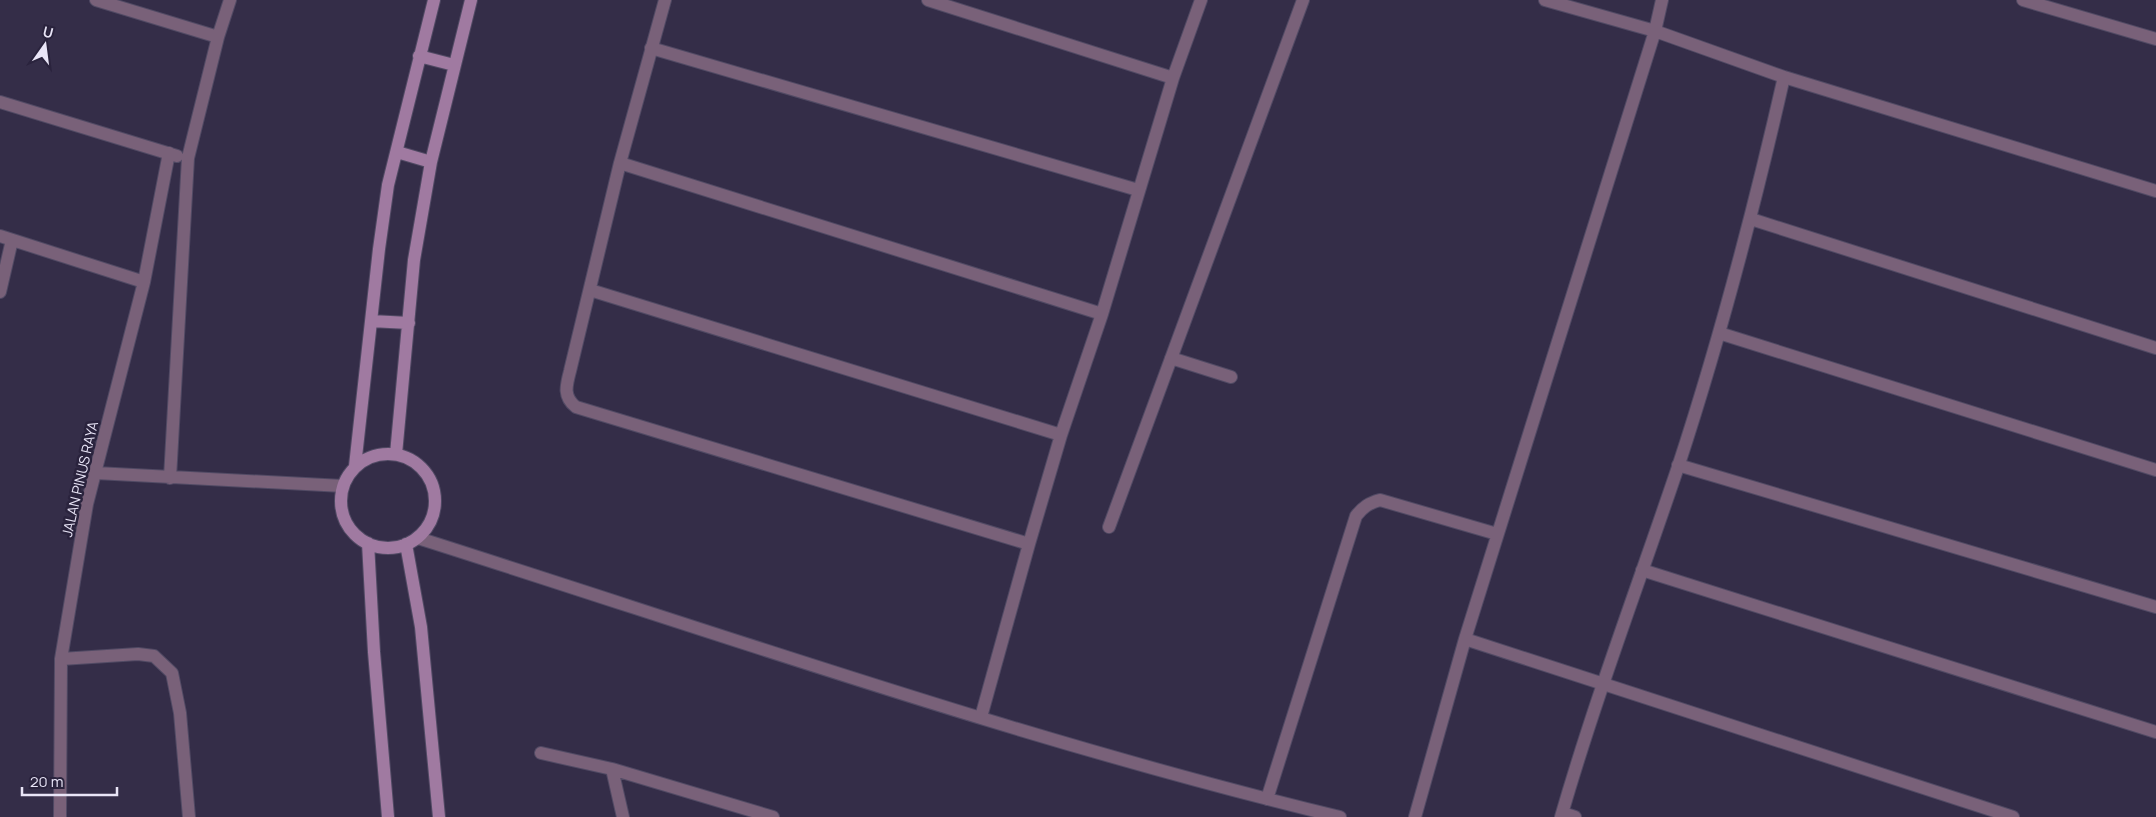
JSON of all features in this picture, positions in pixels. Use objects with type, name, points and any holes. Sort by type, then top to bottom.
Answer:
[{"type":"street","points":[[96,0],[218,37]]},
{"type":"street","points":[[170,478],[188,158],[218,37],[230,0]]},
{"type":"street","points":[[356,466],[371,321],[388,185],[398,152],[419,56],[434,0]]},
{"type":"street","points":[[396,454],[414,260],[431,162],[454,65],[472,0]]},
{"type":"street","points":[[665,0],[620,163],[567,384],[566,396],[576,407],[1028,544]]},
{"type":"street","points":[[928,0],[1173,78]]},
{"type":"street","points":[[982,717],[1028,544],[1061,435],[1102,314],[1173,78],[1201,0]]},
{"type":"street","points":[[1109,527],[1303,0]]},
{"type":"street","points":[[1545,0],[1655,31],[1784,77],[2156,191]]},
{"type":"street","points":[[1415,817],[1465,639],[1655,31],[1662,0]]},
{"type":"street","points":[[2023,0],[2156,39]]},
{"type":"street","points":[[651,48],[1138,190]]},
{"type":"street","points":[[419,56],[454,65]]},
{"type":"street","points":[[1566,816],[1603,685],[1678,465],[1719,333],[1751,219],[1784,77]]},
{"type":"street","points":[[0,102],[188,158]]},
{"type":"street","points":[[398,152],[431,162]]},
{"type":"street","name":"JALAN PINUS RAYA","points":[[60,817],[61,658],[87,504],[144,282],[169,153]]},
{"type":"street","points":[[620,163],[1102,314]]},
{"type":"street","points":[[1751,219],[2156,348]]},
{"type":"street","points":[[0,292],[6,238],[144,282]]},
{"type":"street","points":[[590,290],[1061,435]]},
{"type":"street","points":[[371,321],[408,323]]},
{"type":"street","points":[[1719,333],[2156,470]]},
{"type":"street","points":[[1171,358],[1231,377]]},
{"type":"street","points":[[396,454],[416,462],[430,478],[436,500],[431,520],[418,538],[406,544],[387,547],[368,543],[348,525],[341,506],[343,486],[356,466],[374,455],[396,454]]},
{"type":"street","points":[[1678,465],[2156,606]]},
{"type":"street","points":[[96,473],[343,486]]},
{"type":"street","points":[[1267,799],[1356,516],[1361,509],[1380,500],[1497,534]]},
{"type":"street","points":[[418,538],[982,717],[1267,799],[1340,817]]},
{"type":"street","points":[[368,543],[374,652],[388,817]]},
{"type":"street","points":[[406,544],[421,627],[439,817]]},
{"type":"street","points":[[1642,570],[2156,732]]},
{"type":"street","points":[[1465,639],[2013,817]]},
{"type":"street","points":[[61,658],[138,654],[154,656],[172,673],[180,713],[189,817]]},
{"type":"street","points":[[541,753],[612,769],[773,817]]},
{"type":"street","points":[[612,769],[623,817]]}]
